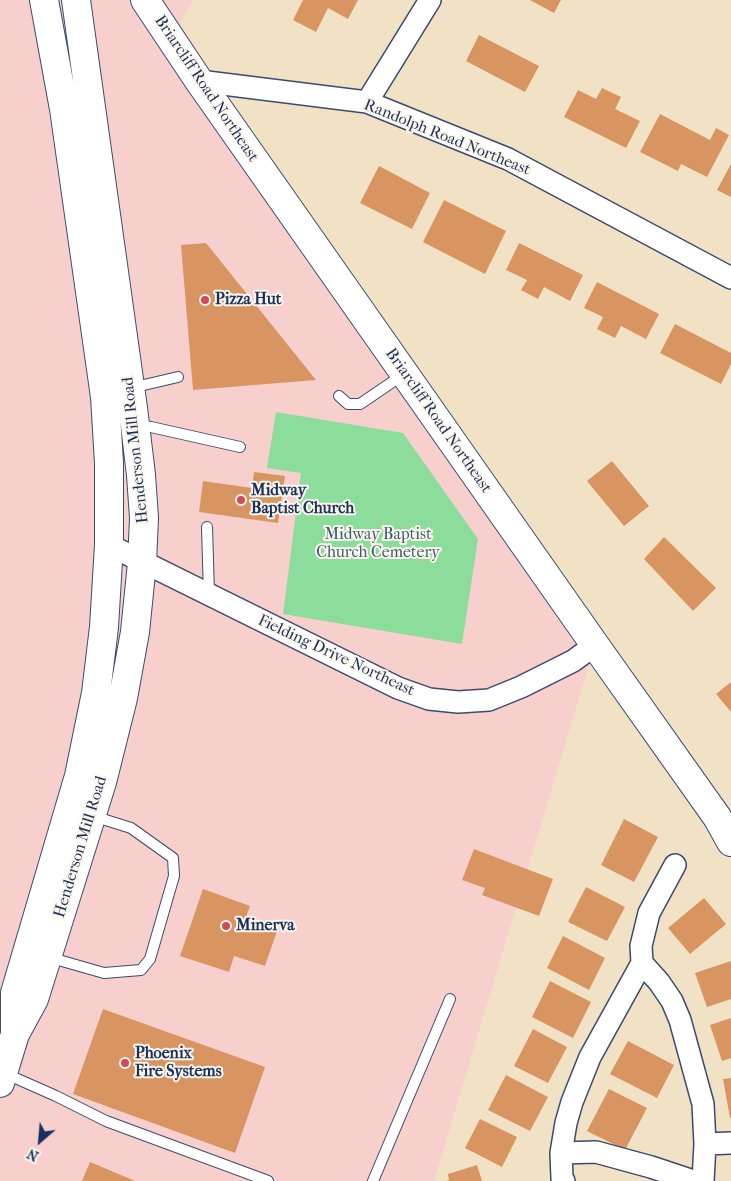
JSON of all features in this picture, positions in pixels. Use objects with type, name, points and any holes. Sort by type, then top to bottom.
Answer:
[{"type":"street","name":"Henderson Mill Road","points":[[2,1078],[7,1030],[16,992],[79,776],[96,693],[104,627],[109,545],[109,463],[104,397],[64,109],[44,0]]},
{"type":"street","name":"Henderson Mill Road","points":[[16,992],[47,956],[102,782],[135,632],[142,563],[144,518],[141,475],[76,0]]},
{"type":"street","name":"Briarcliff Road Northeast","points":[[145,0],[199,81],[595,645],[724,811],[731,842]]},
{"type":"street","points":[[367,102],[430,0]]},
{"type":"street","name":"Randolph Road Northeast","points":[[199,81],[367,102],[508,159],[731,278]]},
{"type":"street","name":"Fielding Drive Northeast","points":[[109,545],[398,688],[429,699],[458,702],[489,700],[521,687],[573,661],[595,645]]},
{"type":"street","points":[[675,865],[649,913],[640,946],[642,963],[672,1001],[680,1020],[703,1104],[705,1144],[703,1181]]},
{"type":"street","points":[[558,1180],[566,1123],[572,1102],[590,1057],[642,963]]},
{"type":"street","points":[[705,1144],[731,1144]]},
{"type":"street","points":[[561,1153],[596,1152],[693,1181]]},
{"type":"lane","points":[[339,396],[348,404],[360,404],[404,373]]},
{"type":"lane","points":[[130,388],[178,377]]},
{"type":"lane","points":[[135,425],[151,426],[240,447]]},
{"type":"lane","points":[[207,526],[209,595]]},
{"type":"lane","points":[[47,956],[104,973],[141,970],[150,958],[174,876],[173,858],[131,828],[92,816]]},
{"type":"lane","points":[[373,1181],[450,1000]]},
{"type":"lane","points":[[2,1078],[56,1096],[106,1121],[268,1181]]},
{"type":"shaded area","points":[[0,0],[193,0],[180,24],[311,234],[595,645],[434,1181],[0,1181]]},
{"type":"green space","name":"Midway Baptist Church Cemetery","points":[[276,412],[403,433],[478,539],[462,644],[283,614],[301,473],[267,468]]},
{"type":"building","points":[[303,0],[358,0],[348,19],[328,8],[316,32],[293,20]]},
{"type":"building","points":[[530,0],[561,0],[554,13]]},
{"type":"building","points":[[479,35],[539,66],[525,92],[466,61]]},
{"type":"building","points":[[602,88],[621,97],[615,109],[640,121],[626,148],[564,117],[578,90],[596,99]]},
{"type":"building","points":[[660,114],[710,140],[716,128],[729,135],[707,177],[681,164],[678,171],[640,152]]},
{"type":"building","points":[[731,164],[731,197],[717,190]]},
{"type":"building","points":[[379,166],[430,193],[412,229],[360,203]]},
{"type":"building","points":[[444,200],[506,231],[485,274],[423,242]]},
{"type":"building","points":[[206,243],[316,380],[193,390],[181,245]]},
{"type":"building","points":[[519,243],[583,275],[570,301],[544,287],[538,299],[521,290],[527,280],[506,270]]},
{"type":"building","points":[[597,282],[659,314],[646,339],[621,326],[615,338],[597,329],[603,317],[584,308]]},
{"type":"building","points":[[675,324],[731,353],[731,364],[721,384],[660,353]]},
{"type":"building","points":[[612,461],[649,506],[624,526],[587,481]]},
{"type":"building","name":"Midway Baptist Church","points":[[254,472],[285,476],[278,523],[199,512],[203,481],[252,488]]},
{"type":"building","points":[[664,537],[716,588],[693,611],[644,559]]},
{"type":"building","points":[[731,682],[731,712],[716,694]]},
{"type":"building","points":[[624,819],[658,837],[634,882],[601,865]]},
{"type":"building","points":[[474,849],[553,879],[539,916],[482,895],[485,888],[462,880]]},
{"type":"building","points":[[586,887],[625,907],[607,941],[568,922]]},
{"type":"building","name":"Minerva","points":[[203,889],[250,906],[245,920],[277,931],[265,966],[234,956],[229,972],[180,956]]},
{"type":"building","points":[[704,898],[726,924],[690,954],[668,928]]},
{"type":"building","points":[[563,936],[605,958],[589,990],[547,968]]},
{"type":"building","points":[[731,961],[731,999],[707,1007],[695,973]]},
{"type":"building","points":[[550,981],[591,1002],[573,1038],[532,1017]]},
{"type":"building","points":[[103,1009],[265,1067],[235,1153],[73,1094]]},
{"type":"building","points":[[731,1018],[731,1058],[722,1061],[710,1025]]},
{"type":"building","points":[[533,1029],[567,1047],[548,1083],[514,1066]]},
{"type":"building","points":[[628,1041],[674,1065],[657,1098],[610,1074]]},
{"type":"building","points":[[506,1075],[548,1097],[530,1131],[488,1110]]},
{"type":"building","points":[[731,1078],[731,1118],[730,1118],[723,1079]]},
{"type":"building","points":[[609,1089],[647,1108],[625,1150],[587,1131]]},
{"type":"building","points":[[480,1119],[517,1137],[502,1167],[465,1148]]},
{"type":"building","points":[[90,1162],[135,1181],[82,1181]]},
{"type":"building","points":[[477,1165],[482,1181],[446,1181],[449,1180],[448,1174]]},
{"type":"place","name":"Pizza Hut","points":[[205,300]]},
{"type":"place","name":"Midway Baptist Church","points":[[241,500]]},
{"type":"place","name":"Minerva","points":[[226,926]]},
{"type":"place","name":"Phoenix Fire Systems","points":[[125,1063]]}]
